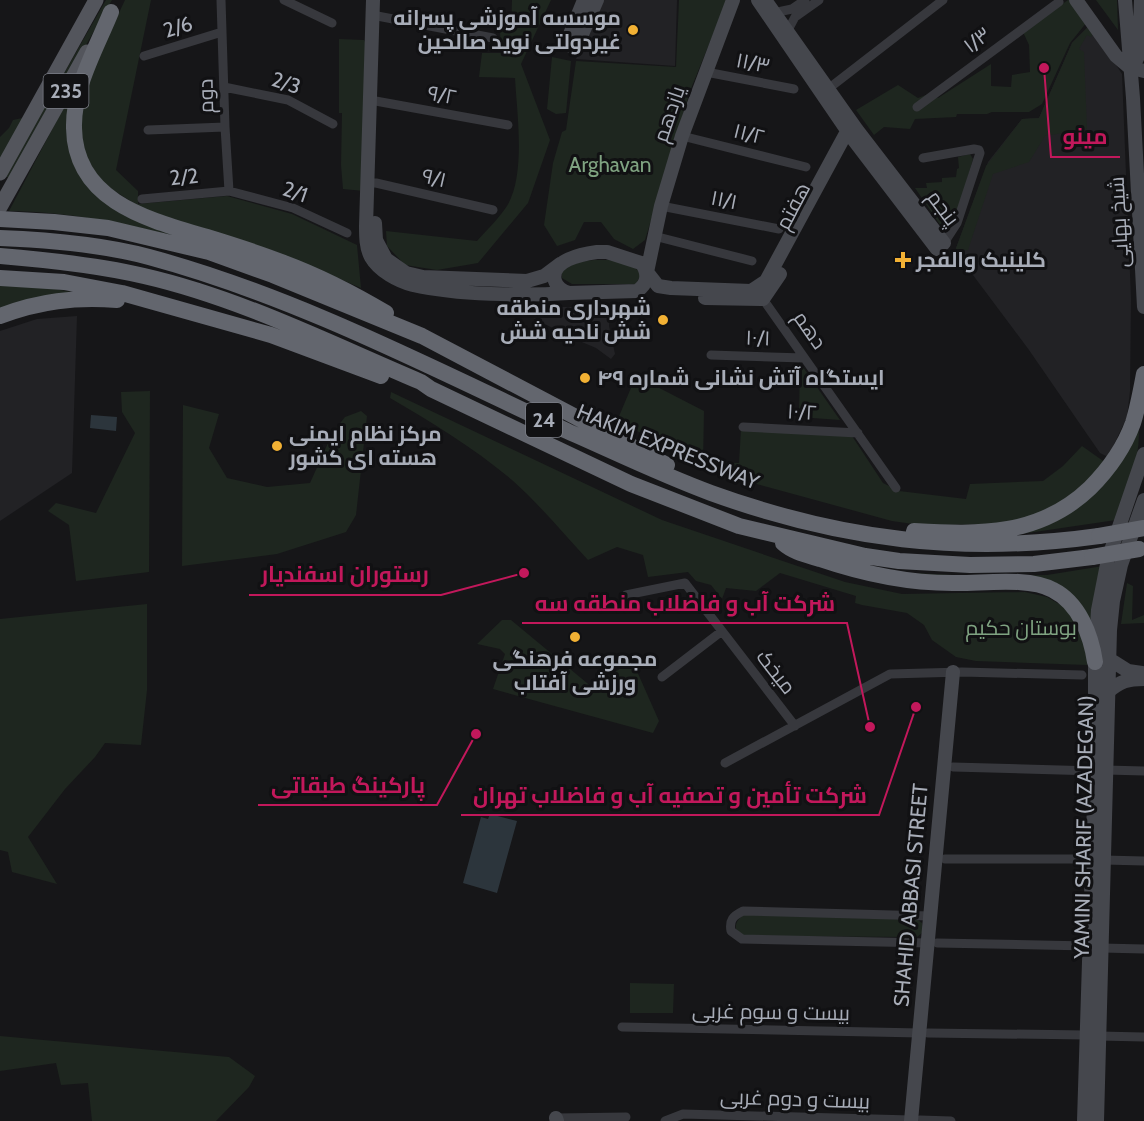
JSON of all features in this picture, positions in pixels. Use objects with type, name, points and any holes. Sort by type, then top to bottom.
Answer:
[{"type":"highway","points":[[114,6],[81,85],[74,119],[74,141],[77,152],[83,166],[101,190],[122,207],[142,216],[229,243],[295,267],[362,299],[422,336],[667,465],[711,493]]},
{"type":"highway","points":[[0,219],[94,226],[209,252],[273,275],[422,336]]},
{"type":"highway","name":"HAKIM EXPRESSWAY","points":[[0,237],[98,247],[147,256],[212,275],[345,328],[643,465],[711,493],[791,517],[866,535],[936,543],[1032,544],[1107,537]]},
{"type":"highway","name":"HAKIM EXPRESSWAY","points":[[0,256],[113,269],[204,293],[421,382],[431,389],[631,484],[730,523],[773,534],[865,556],[907,562],[970,566],[1034,564],[1092,557],[1140,541]]},
{"type":"highway","points":[[0,278],[64,282],[122,292],[271,335],[349,366],[431,389]]},
{"type":"highway","points":[[0,316],[29,306],[59,300],[103,299],[164,304]]},
{"type":"highway","points":[[791,517],[816,518],[900,530],[966,532],[1021,527],[1053,516],[1073,503],[1098,481],[1118,454],[1133,422],[1144,374]]},
{"type":"highway","points":[[773,534],[790,549],[844,567],[883,576],[954,583],[1016,583],[1047,586],[1061,595],[1077,611],[1093,652],[1102,661]]},
{"type":"highway","name":"24","points":[[1107,537],[1140,541]]},
{"type":"main road","name":"235","points":[[0,173],[96,0]]},
{"type":"main road","name":"235","points":[[0,207],[114,6]]},
{"type":"street","name":"دوم","points":[[221,0],[229,191]]},
{"type":"street","points":[[284,0],[332,23]]},
{"type":"street","points":[[373,0],[377,16]]},
{"type":"street","points":[[382,0],[377,16],[367,245],[372,258],[392,277],[412,285],[507,294],[637,291],[671,296],[738,300],[760,294]]},
{"type":"street","points":[[584,0],[566,44],[576,48],[597,0]]},
{"type":"street","name":"یازدهم","points":[[637,291],[645,284],[661,206],[682,136],[733,0]]},
{"type":"street","points":[[758,0],[852,131]]},
{"type":"street","points":[[765,0],[828,89],[852,131]]},
{"type":"street","points":[[773,13],[792,9],[805,0]]},
{"type":"street","points":[[787,32],[795,17],[819,0]]},
{"type":"street","points":[[828,89],[943,0]]},
{"type":"street","points":[[1076,0],[1116,56],[1130,67],[1144,71]]},
{"type":"street","name":"شیخ بهایی","points":[[1125,0],[1133,98],[1144,307]]},
{"type":"street","points":[[1130,67],[1135,63],[1139,54],[1141,0]]},
{"type":"street","points":[[1141,0],[1144,26]]},
{"type":"street","name":"۱/۳","points":[[917,107],[1058,1]]},
{"type":"street","points":[[377,16],[493,38]]},
{"type":"street","name":"2/6","points":[[144,56],[222,32]]},
{"type":"street","name":"۱۱/۳","points":[[706,72],[794,89]]},
{"type":"street","points":[[1133,98],[1138,85],[1144,80]]},
{"type":"street","name":"2/3","points":[[224,87],[288,100],[333,124]]},
{"type":"street","name":"۹/۲","points":[[374,100],[508,125]]},
{"type":"street","points":[[148,130],[225,127]]},
{"type":"street","name":"پنجم","points":[[852,131],[944,243]]},
{"type":"street","name":"هفتم","points":[[760,294],[852,131]]},
{"type":"street","name":"۱۱/۲","points":[[682,136],[806,167]]},
{"type":"street","points":[[923,158],[974,149],[979,150],[980,153],[957,223],[944,243]]},
{"type":"street","points":[[371,183],[376,240],[386,259],[406,273],[423,277],[527,281],[544,276],[560,264],[582,254],[597,252],[641,263],[658,286],[751,291],[760,294]]},
{"type":"street","name":"۹/۱","points":[[371,183],[493,210]]},
{"type":"street","name":"2/2","points":[[142,199],[229,191]]},
{"type":"street","name":"2/1","points":[[229,191],[293,208],[347,233]]},
{"type":"street","name":"۱۱/۱","points":[[661,206],[779,229]]},
{"type":"street","points":[[624,257],[635,256],[653,240],[752,261]]},
{"type":"street","points":[[560,264],[554,273],[555,284],[569,293]]},
{"type":"street","name":"دهم","points":[[760,294],[896,488]]},
{"type":"street","name":"۱۰/۱","points":[[711,355],[804,358]]},
{"type":"street","name":"۱۰/۲","points":[[743,427],[858,433]]},
{"type":"street","points":[[1107,537],[1144,454]]},
{"type":"street","points":[[1140,541],[1144,500]]},
{"type":"street","name":"YAMINI SHARIF (AZADEGAN)","points":[[1097,1121],[1093,1036],[1101,770],[1101,589],[1107,537]]},
{"type":"street","name":"YAMINI SHARIF (AZADEGAN)","points":[[1101,770],[1108,692],[1102,661],[1121,565],[1140,541]]},
{"type":"street","name":"میخک","points":[[626,594],[685,583],[795,726]]},
{"type":"street","points":[[662,677],[722,632]]},
{"type":"street","points":[[1102,661],[1138,676]]},
{"type":"street","points":[[725,762],[890,674],[958,672],[1082,675]]},
{"type":"street","name":"SHAHID ABBASI STREET","points":[[947,791],[953,767],[958,672]]},
{"type":"street","name":"SHAHID ABBASI STREET","points":[[915,1121],[958,672]]},
{"type":"street","points":[[1108,692],[1119,682],[1138,676]]},
{"type":"street","points":[[953,767],[1144,771]]},
{"type":"street","points":[[940,859],[1144,861]]},
{"type":"street","points":[[935,916],[742,911],[732,919],[730,925],[731,931],[741,939],[1144,949]]},
{"type":"street","name":"بیست و سوم غربی","points":[[622,1027],[1144,1037]]},
{"type":"street","name":"YAMINI SHARIF (AZADEGAN)","points":[[1084,1121],[1093,1036]]},
{"type":"street","name":"بیست و دوم غربی","points":[[665,1121],[678,1114],[951,1121]]},
{"type":"street","points":[[556,1119],[626,1118]]},
{"type":"shaded area","name":"موسسه آموزشی پسرانه غیردولتی نوید صالحین","points":[[604,0],[677,0],[675,66],[576,59]]},
{"type":"shaded area","points":[[1090,25],[1122,74],[1131,299],[1130,391],[1127,417],[1108,457],[1100,453],[1029,350],[955,251],[988,162],[1022,119],[1039,118],[1072,43]]},
{"type":"shaded area","points":[[512,307],[610,307],[609,326],[615,354],[611,359],[596,348]]},
{"type":"shaded area","points":[[77,316],[72,473],[0,521],[0,331],[37,319]]},
{"type":"shaded area","points":[[91,415],[117,417],[116,431],[90,428]]},
{"type":"shaded area","points":[[490,814],[517,821],[497,893],[463,883],[481,817],[488,819]]},
{"type":"green space","points":[[106,0],[112,0],[9,178],[5,176]]},
{"type":"green space","points":[[125,0],[151,0],[116,170],[138,191],[138,204],[227,196],[292,214],[357,245],[361,288],[274,251],[154,216],[102,183],[78,143],[85,85]]},
{"type":"green space","points":[[512,0],[551,0],[521,64],[550,140],[528,203],[478,263],[437,270],[405,265],[387,246],[386,231],[477,241],[507,206],[513,193],[517,178],[519,144],[515,78],[479,77],[482,53],[501,53],[500,31],[511,31]]},
{"type":"green space","name":"Arghavan","points":[[679,0],[727,0],[690,91],[645,240],[633,249],[614,239],[601,222],[584,222],[575,240],[557,246],[544,225],[553,163],[562,132],[566,130],[576,61],[676,67]]},
{"type":"green space","points":[[1068,0],[1072,0],[1087,22],[1070,43],[1042,104],[1029,112],[957,114],[956,117],[915,119],[910,129],[884,127],[874,135],[856,110],[898,85],[918,98],[931,93],[938,98],[991,64],[991,86],[1011,87],[1012,75],[1030,72],[1029,45],[1023,32]]},
{"type":"green space","points":[[1096,0],[1117,0],[1118,30]]},
{"type":"green space","points":[[1090,25],[1095,31],[1091,37],[1087,35],[1079,49],[1084,52],[1087,129],[1045,136],[1029,162],[993,174],[968,250],[955,251],[986,166],[1022,119],[1039,118],[1072,43]]},
{"type":"green space","points":[[339,39],[364,40],[368,46],[364,191],[343,189],[342,113],[339,113]]},
{"type":"green space","points":[[552,57],[571,61],[566,113],[556,114],[547,109]]},
{"type":"green space","points":[[65,105],[71,105],[77,170],[184,238],[75,216],[9,211]]},
{"type":"green space","points":[[27,117],[0,165],[0,137],[13,120]]},
{"type":"green space","points":[[970,154],[973,159],[956,218],[945,232],[915,188],[927,188],[926,183],[942,182],[942,178],[956,177],[959,168],[958,157]]},
{"type":"green space","points":[[599,260],[627,263],[641,274],[636,284],[572,284],[562,278],[562,272],[575,264]]},
{"type":"green space","points":[[0,283],[32,285],[83,294],[0,313]]},
{"type":"green space","points":[[800,363],[840,420],[799,417]]},
{"type":"green space","points":[[636,376],[704,411],[703,464],[617,421]]},
{"type":"green space","points":[[150,391],[149,572],[76,581],[69,525],[48,511],[56,503],[96,513],[135,433],[122,412],[121,392]]},
{"type":"green space","name":"بوستان حکیم","points":[[391,392],[662,520],[845,582],[902,594],[1025,592],[1047,597],[1071,611],[1088,649],[1087,665],[976,661],[956,657],[932,640],[924,625],[907,613],[855,603],[856,596],[780,573],[756,591],[726,588],[722,599],[711,585],[696,581],[688,572],[648,577],[643,555],[617,547],[588,560],[512,480],[453,436],[390,398]]},
{"type":"green space","points":[[183,405],[219,414],[209,448],[227,478],[267,487],[310,483],[333,432],[345,417],[361,411],[367,416],[356,515],[346,532],[277,554],[182,566]]},
{"type":"green space","points":[[1138,423],[1136,460],[1116,520],[1021,534],[1053,520]]},
{"type":"green space","points":[[741,429],[852,436],[883,483],[899,491],[966,499],[970,484],[1043,481],[1063,466],[1082,446],[1106,463],[1059,506],[1011,524],[920,525],[892,521],[709,471],[710,462],[739,463]]},
{"type":"green space","points":[[1103,566],[1093,628],[1072,596],[914,573],[975,576],[1047,575]]},
{"type":"green space","points":[[1127,583],[1133,586],[1132,620],[1144,615],[1144,623],[1121,624]]},
{"type":"green space","points":[[147,604],[147,690],[141,745],[105,743],[28,837],[57,884],[12,872],[8,852],[0,850],[0,619]]},
{"type":"green space","points":[[502,620],[511,620],[593,688],[632,660],[659,721],[653,733],[493,689],[505,654],[500,649],[477,644]]},
{"type":"green space","points":[[744,914],[918,920],[922,923],[923,932],[917,937],[743,936],[736,927]]},
{"type":"green space","points":[[630,983],[674,984],[673,1013],[630,1013]]},
{"type":"green space","points":[[0,1036],[229,1057],[255,1076],[249,1087],[216,1121],[92,1121],[88,1083],[61,1085],[56,1063],[0,1071]]},
{"type":"place","name":"موسسه آموزشی پسرانه غیردولتی نوید صالحین","points":[[633,30]]},
{"type":"place","name":"مینو","points":[[1044,68]]},
{"type":"place","name":"کلینیک والفجر","points":[[903,260]]},
{"type":"place","name":"شهرداری منطقه شش ناحیه شش","points":[[663,320]]},
{"type":"place","name":"ایستگاه آتش نشانی شماره ۴۹","points":[[585,378]]},
{"type":"place","name":"مرکز نظام ایمنی هسته ای کشور","points":[[277,446]]},
{"type":"place","name":"رستوران اسفندیار","points":[[524,573]]},
{"type":"place","name":"مجموعه فرهنگی ورزشی آفتاب","points":[[575,637]]},
{"type":"place","name":"شركت تأمين و تصفيه آب و فاضلاب تهران","points":[[916,707]]},
{"type":"place","name":"شرکت آب و فاضلاب منطقه سه","points":[[870,727]]},
{"type":"place","name":"پارکینگ طبقاتی","points":[[476,734]]}]
